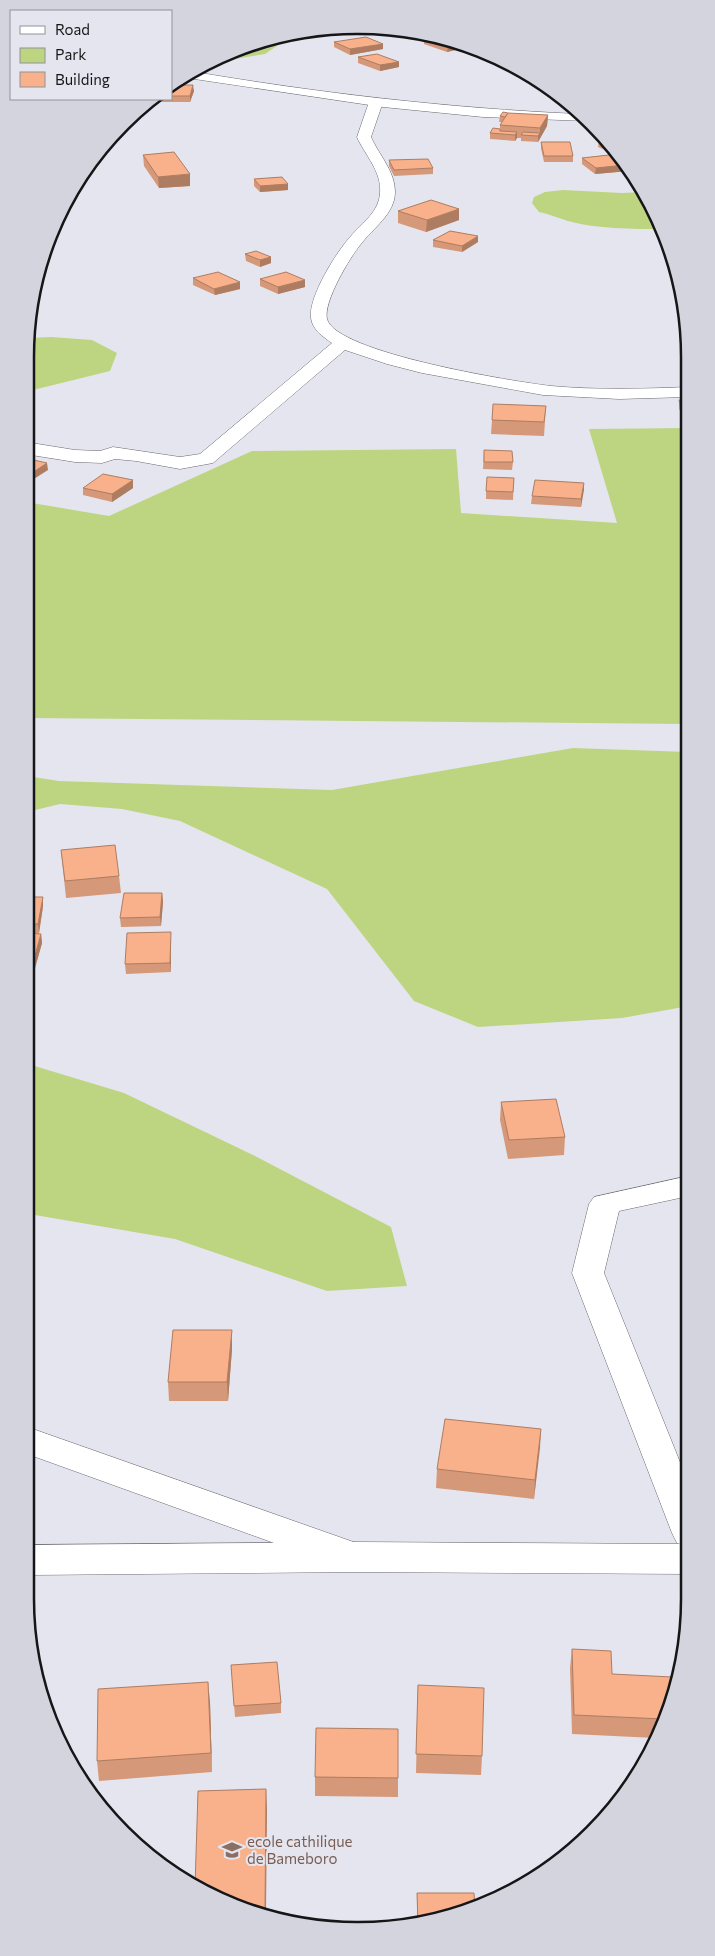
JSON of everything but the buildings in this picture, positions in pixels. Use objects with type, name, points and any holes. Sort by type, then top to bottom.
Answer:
[{"type":"street","points":[[198,76],[376,102],[499,114],[575,118]]},
{"type":"street","points":[[376,102],[364,136],[386,180],[388,193],[385,204],[378,216],[351,246],[320,306],[319,320],[329,335],[343,343],[388,359],[426,369],[549,391],[643,395],[681,392]]},
{"type":"street","points":[[34,449],[102,458],[113,453],[136,455],[180,463],[206,459],[343,343]]},
{"type":"street","points":[[681,1188],[605,1204],[588,1273],[681,1510]]},
{"type":"street","points":[[34,1442],[355,1557]]},
{"type":"street","points":[[34,1560],[355,1557],[681,1560]]},
{"type":"green space","points":[[281,43],[265,54],[232,59]]},
{"type":"green space","points":[[563,190],[636,192],[655,229],[591,226],[539,212],[532,203],[534,197],[545,192]]},
{"type":"green space","points":[[34,338],[92,340],[117,353],[110,371],[34,390]]},
{"type":"green space","points":[[681,428],[681,724],[34,718],[34,503],[109,516],[252,451],[456,449],[461,513],[617,523],[589,429]]},
{"type":"green space","points":[[573,748],[681,752],[681,1007],[622,1018],[478,1027],[414,1001],[327,889],[180,821],[122,809],[60,804],[34,810],[34,777],[59,781],[332,790]]},
{"type":"green space","points":[[34,1066],[124,1093],[253,1155],[391,1227],[407,1286],[327,1291],[175,1239],[34,1215]]},
{"type":"place","name":"ecole cathilique de Bameboro","points":[[232,1850]]}]
